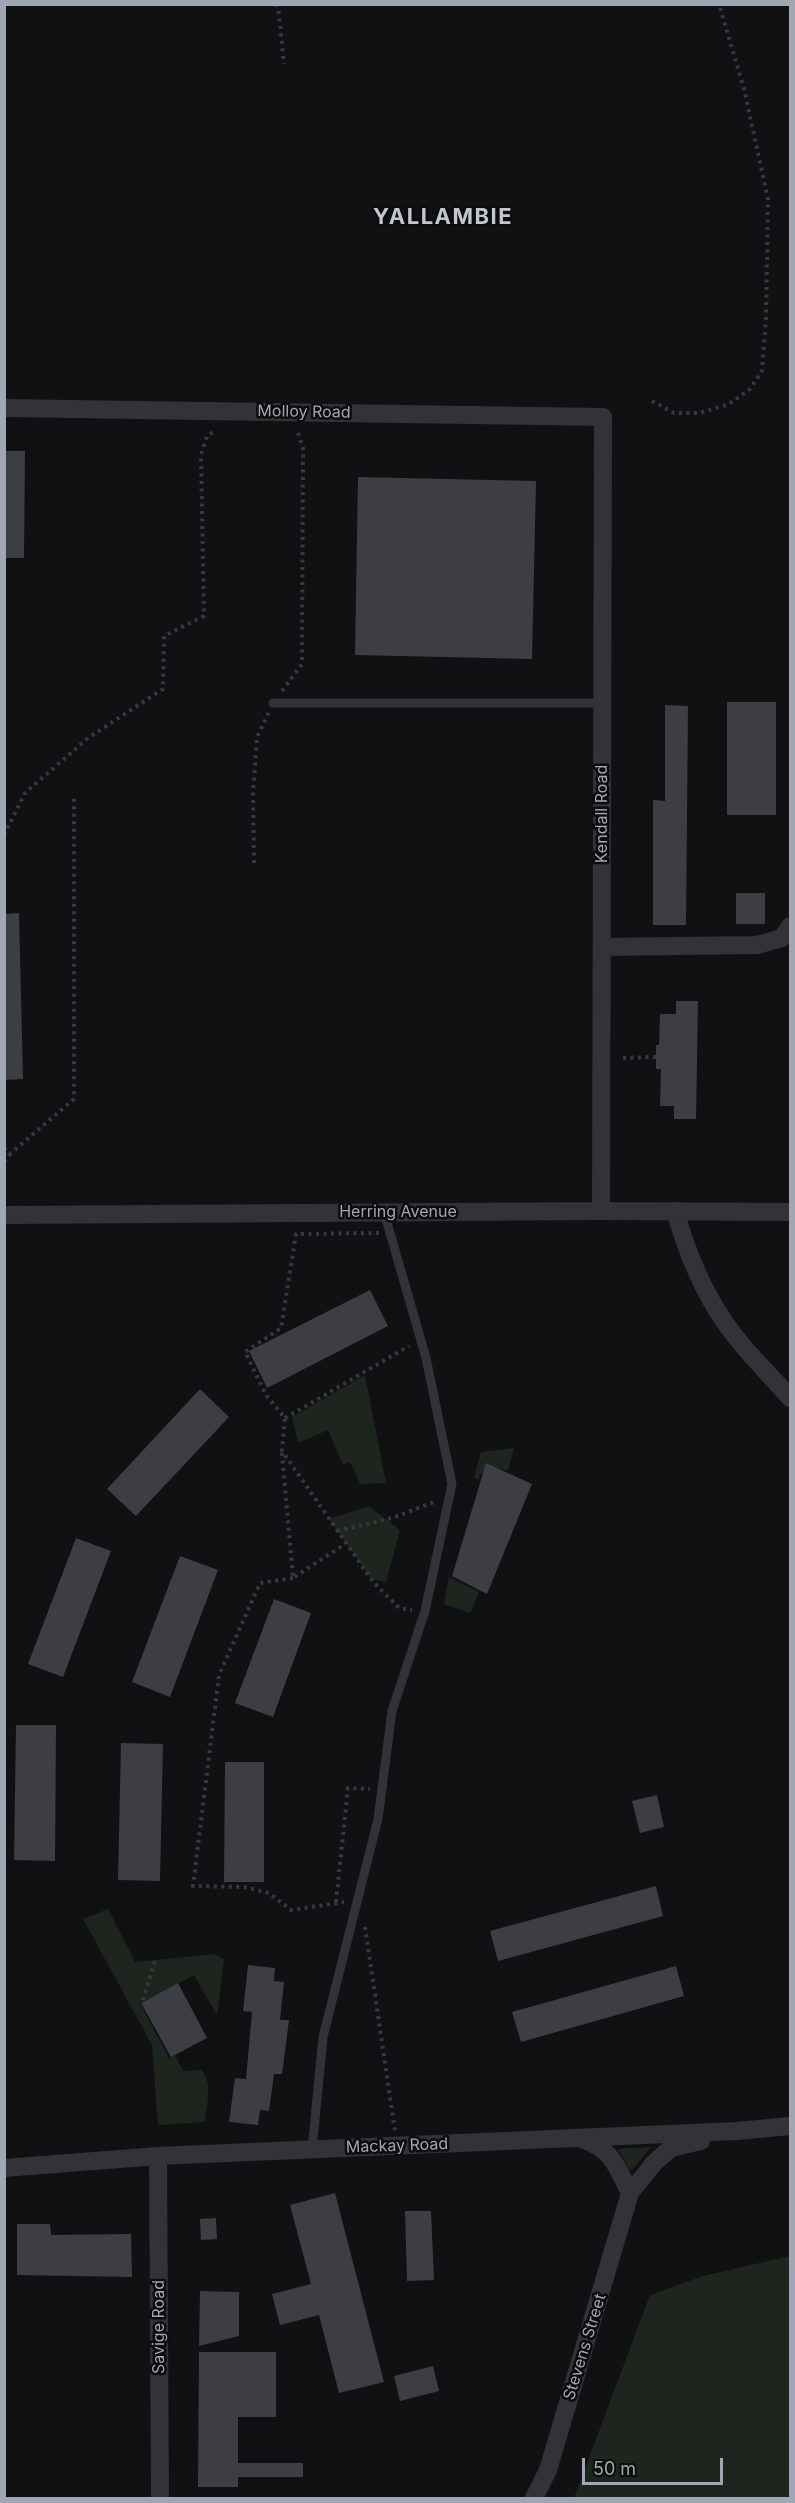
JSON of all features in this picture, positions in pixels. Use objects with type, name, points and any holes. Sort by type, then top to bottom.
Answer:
[{"type":"street","name":"Molloy Road","points":[[4,408],[603,417]]},
{"type":"street","name":"Kendall Road","points":[[601,1211],[603,417]]},
{"type":"street","points":[[602,947],[757,945],[782,938],[790,926]]},
{"type":"street","points":[[675,1211],[684,1244],[724,1322],[790,1398]]},
{"type":"street","name":"Herring Avenue","points":[[4,1215],[790,1212]]},
{"type":"street","name":"Mackay Road","points":[[4,2168],[158,2156],[737,2131],[790,2126]]},
{"type":"street","name":"Stevens Street","points":[[534,2499],[548,2470],[630,2193],[654,2163],[671,2148],[737,2131]]},
{"type":"street","points":[[579,2138],[599,2145],[614,2160],[630,2193]]},
{"type":"street","name":"Savige Road","points":[[158,2156],[160,2499]]},
{"type":"lane","points":[[273,703],[602,703]]},
{"type":"lane","points":[[312,2150],[322,2037],[378,1819],[392,1711],[425,1611],[452,1484],[420,1339],[384,1212]]},
{"type":"path","points":[[276,4],[284,64]]},
{"type":"path","points":[[652,401],[674,413],[700,412],[729,404],[750,389],[762,370],[766,319],[768,199],[744,89],[719,4]]},
{"type":"path","points":[[4,835],[26,793],[88,738],[163,689],[164,636],[204,616],[201,455],[207,436],[224,426]]},
{"type":"path","points":[[254,862],[253,794],[257,736],[273,703],[302,664],[303,448],[296,429],[289,428]]},
{"type":"path","points":[[4,1162],[10,1154],[74,1099],[74,795]]},
{"type":"path","points":[[623,1058],[656,1057]]},
{"type":"path","points":[[4,1148],[10,1154]]},
{"type":"path","points":[[293,1578],[282,1451],[285,1418],[266,1395],[245,1352],[281,1328],[296,1234],[390,1233]]},
{"type":"path","points":[[285,1418],[420,1339]]},
{"type":"path","points":[[282,1451],[374,1583],[399,1608],[425,1611]]},
{"type":"path","points":[[337,1531],[392,1518],[449,1498]]},
{"type":"path","points":[[345,1544],[293,1578],[260,1583],[219,1676],[193,1886],[244,1887],[269,1893],[291,1910],[336,1902],[363,1902],[397,2146]]},
{"type":"path","points":[[336,1902],[348,1788],[382,1790]]},
{"type":"path","points":[[143,2000],[155,1960]]},
{"type":"shaded area","points":[[365,1375],[386,1483],[360,1484],[350,1462],[343,1465],[328,1430],[298,1443],[292,1417]]},
{"type":"shaded area","points":[[514,1448],[508,1471],[494,1467],[490,1479],[481,1473],[478,1479],[474,1478],[481,1452]]},
{"type":"shaded area","points":[[369,1506],[400,1530],[386,1582],[371,1579],[329,1519]]},
{"type":"shaded area","points":[[449,1577],[479,1592],[470,1613],[444,1604]]},
{"type":"shaded area","points":[[108,1909],[135,1962],[215,1954],[224,1959],[217,2015],[194,1975],[140,2003],[169,2058],[175,2055],[183,2071],[201,2070],[205,2075],[208,2102],[205,2122],[158,2125],[152,2045],[83,1919]]},
{"type":"shaded area","points":[[651,2147],[633,2169],[629,2169],[618,2149]]},
{"type":"shaded area","points":[[790,2256],[790,2498],[574,2498],[650,2295],[703,2276]]},
{"type":"building","points":[[4,451],[25,451],[24,558],[4,558]]},
{"type":"building","points":[[358,477],[536,481],[532,659],[355,655]]},
{"type":"building","points":[[727,702],[776,702],[776,815],[727,815]]},
{"type":"building","points":[[665,705],[688,706],[686,925],[653,925],[653,800],[665,801]]},
{"type":"building","points":[[736,893],[765,893],[765,924],[736,924]]},
{"type":"building","points":[[19,913],[23,1079],[4,1080],[4,914]]},
{"type":"building","points":[[676,1001],[698,1001],[696,1119],[674,1119],[674,1106],[660,1106],[661,1069],[656,1069],[656,1045],[659,1045],[660,1014],[676,1014]]},
{"type":"building","points":[[370,1290],[388,1326],[267,1388],[249,1351]]},
{"type":"building","points":[[200,1389],[229,1417],[136,1516],[107,1489]]},
{"type":"building","points":[[486,1463],[532,1484],[487,1594],[452,1576]]},
{"type":"building","points":[[76,1538],[111,1551],[63,1677],[28,1664]]},
{"type":"building","points":[[180,1556],[218,1570],[170,1697],[132,1682]]},
{"type":"building","points":[[274,1599],[311,1613],[273,1717],[235,1703]]},
{"type":"building","points":[[16,1725],[56,1725],[55,1861],[14,1860]]},
{"type":"building","points":[[121,1743],[163,1744],[160,1881],[118,1880]]},
{"type":"building","points":[[225,1762],[264,1762],[264,1882],[224,1882]]},
{"type":"building","points":[[657,1795],[664,1827],[640,1833],[632,1801]]},
{"type":"building","points":[[656,1886],[663,1916],[498,1961],[490,1931]]},
{"type":"building","points":[[248,1965],[275,1968],[274,1981],[284,1982],[280,2020],[289,2020],[282,2074],[274,2074],[269,2111],[260,2110],[258,2125],[229,2122],[235,2078],[246,2079],[252,2012],[243,2011]]},
{"type":"building","points":[[676,1966],[684,1996],[521,2042],[512,2012]]},
{"type":"building","points":[[178,1983],[207,2038],[171,2057],[141,2003]]},
{"type":"building","points":[[335,2193],[384,2382],[339,2393],[319,2315],[280,2325],[272,2294],[311,2284],[290,2205]]},
{"type":"building","points":[[405,2211],[431,2211],[434,2280],[407,2281]]},
{"type":"building","points":[[216,2218],[217,2239],[201,2240],[200,2219]]},
{"type":"building","points":[[17,2224],[50,2224],[51,2235],[131,2234],[132,2277],[17,2275]]},
{"type":"building","points":[[200,2291],[239,2292],[239,2336],[199,2346]]},
{"type":"building","points":[[199,2352],[276,2352],[276,2417],[238,2417],[238,2463],[303,2463],[303,2477],[238,2477],[238,2487],[198,2487]]},
{"type":"building","points":[[433,2366],[439,2391],[400,2401],[394,2376]]},
{"type":"district","name":"YALLAMBIE","points":[[443,217]]}]
